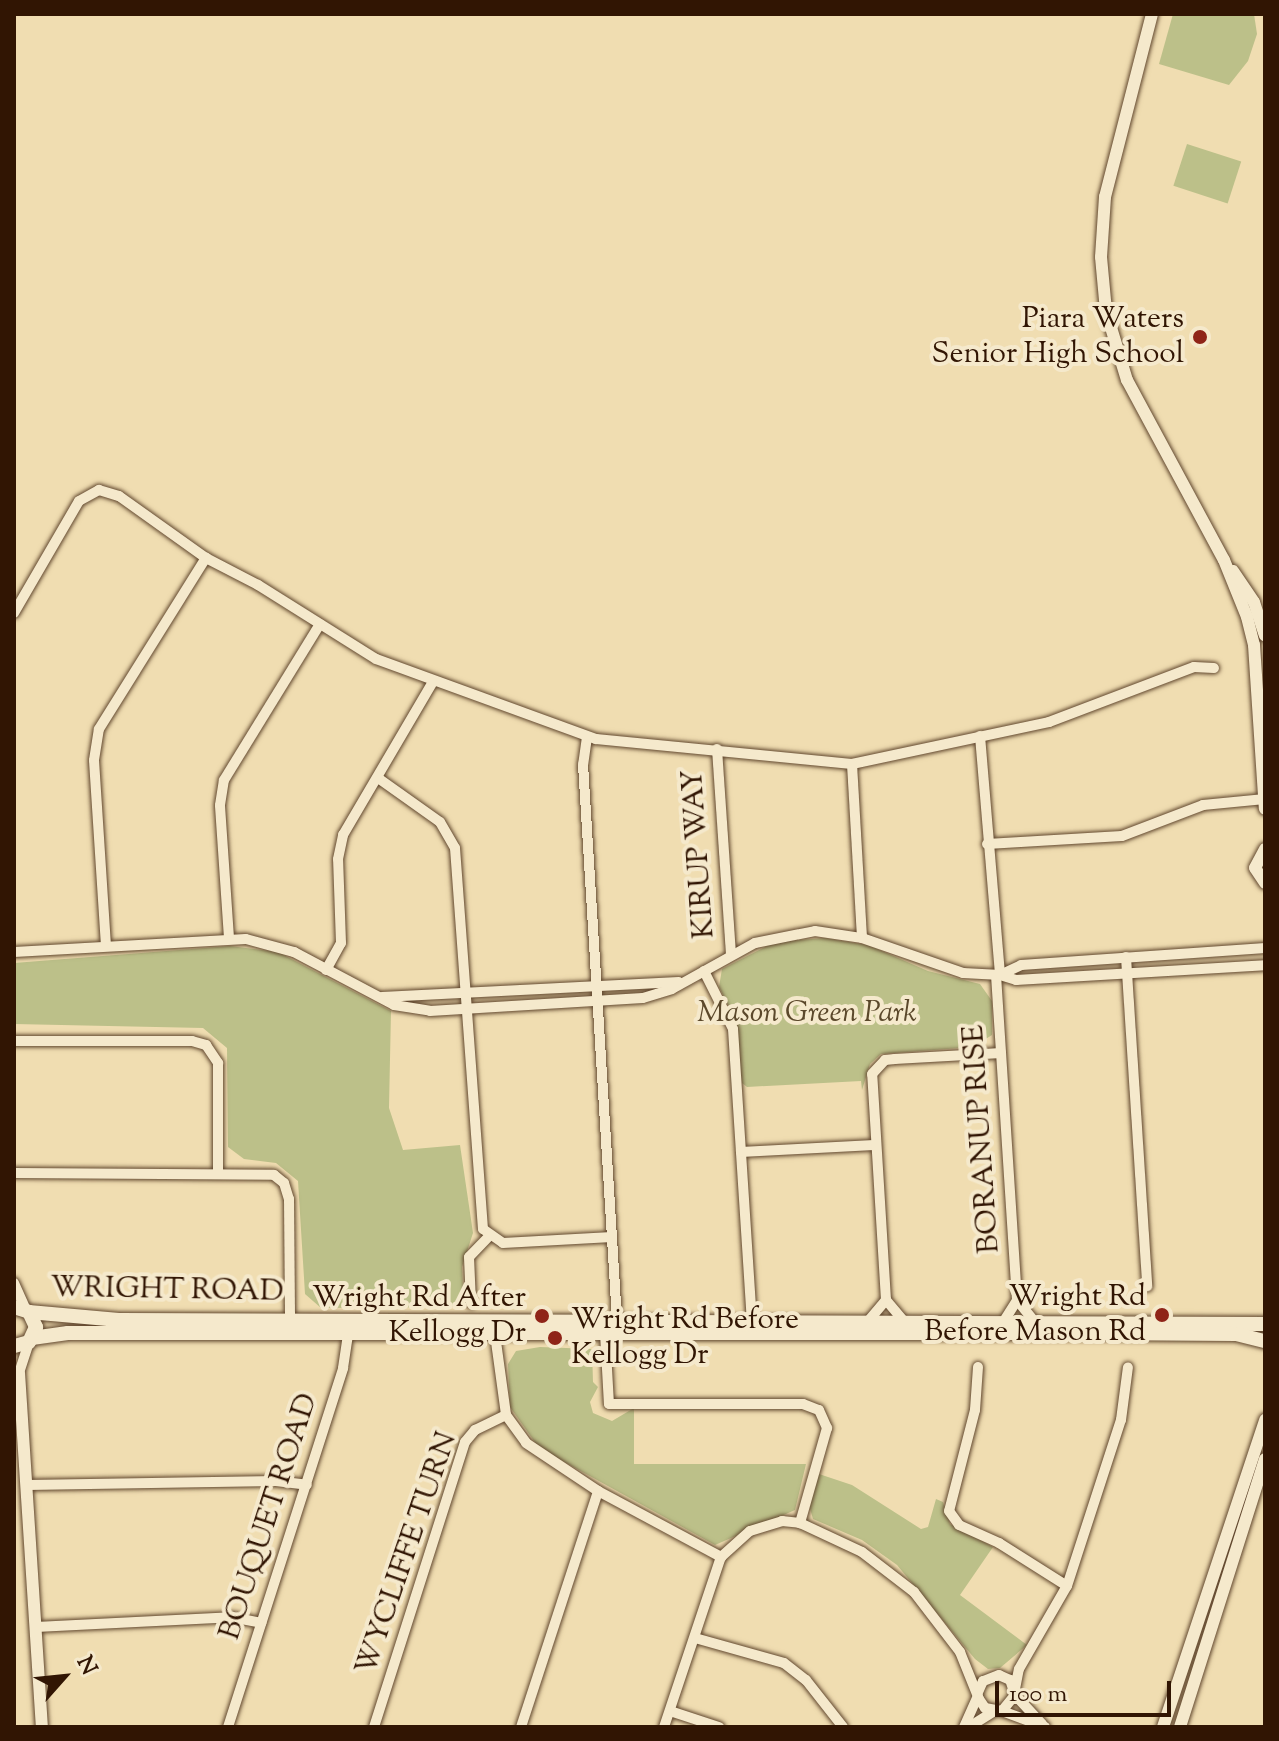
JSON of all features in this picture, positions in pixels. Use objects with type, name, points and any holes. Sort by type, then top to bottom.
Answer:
[{"type":"main road","name":"WRIGHT ROAD","points":[[23,1309],[73,1319],[290,1321],[349,1326]]},
{"type":"main road","points":[[23,1309],[36,1327],[25,1342]]},
{"type":"main road","name":"WRIGHT ROAD","points":[[494,1326],[605,1333],[870,1319],[1265,1324]]},
{"type":"main road","name":"WRIGHT ROAD","points":[[25,1342],[68,1333],[494,1326],[617,1320],[752,1326],[1224,1333],[1265,1341]]},
{"type":"street","points":[[1152,14],[1105,197],[1101,257],[1106,311],[1127,380],[1224,560],[1261,636],[1265,809]]},
{"type":"street","points":[[14,613],[79,501],[99,490],[145,513],[206,558],[376,659],[432,683],[545,718],[587,737],[852,764],[1068,716],[1194,667],[1214,668]]},
{"type":"street","points":[[106,946],[96,737],[103,718],[206,558]]},
{"type":"street","points":[[229,938],[220,805],[227,769],[320,624]]},
{"type":"street","points":[[326,970],[341,943],[338,859],[343,835],[432,683]]},
{"type":"street","name":"BORANUP RISE","points":[[980,736],[1017,1300]]},
{"type":"street","points":[[587,737],[583,764],[617,1320]]},
{"type":"street","name":"KIRUP WAY","points":[[717,749],[731,955]]},
{"type":"street","points":[[852,764],[862,938]]},
{"type":"street","points":[[378,778],[432,815],[451,837],[479,1213],[488,1237],[503,1243],[612,1237]]},
{"type":"street","points":[[987,844],[1122,836],[1203,805],[1265,799]]},
{"type":"street","points":[[1264,885],[1255,868],[1265,835]]},
{"type":"street","points":[[14,952],[229,938],[276,944],[411,1010],[466,1010],[660,994],[731,955],[791,934],[815,931],[862,938],[963,973],[998,975],[1016,980],[1265,965]]},
{"type":"street","points":[[998,975],[1021,965],[1265,948]]},
{"type":"street","points":[[1126,957],[1147,1286]]},
{"type":"street","points":[[704,971],[733,1029],[752,1326]]},
{"type":"street","points":[[379,997],[679,982]]},
{"type":"street","points":[[14,1041],[192,1041],[206,1045],[218,1063],[218,1172]]},
{"type":"street","points":[[902,1319],[886,1300],[871,1083],[880,1064],[1001,1053]]},
{"type":"street","points":[[741,1152],[874,1145]]},
{"type":"street","points":[[14,1173],[267,1172],[284,1183],[289,1199],[290,1321]]},
{"type":"street","points":[[471,1303],[469,1257],[488,1237]]},
{"type":"street","points":[[14,1283],[23,1309]]},
{"type":"street","points":[[870,1319],[886,1300]]},
{"type":"street","points":[[1004,1321],[1017,1300],[1034,1321]]},
{"type":"street","name":"BOUQUET ROAD","points":[[228,1727],[346,1360],[349,1326]]},
{"type":"street","points":[[494,1326],[506,1415],[538,1454],[598,1491],[721,1557]]},
{"type":"street","points":[[605,1333],[609,1404],[803,1404],[819,1410],[827,1428],[800,1523]]},
{"type":"street","points":[[25,1342],[16,1368],[27,1485],[42,1727]]},
{"type":"street","points":[[978,1367],[975,1410],[949,1511],[959,1525],[999,1543],[1067,1586]]},
{"type":"street","points":[[966,1727],[998,1711],[1015,1692],[1027,1654],[1067,1586],[1121,1420],[1128,1367]]},
{"type":"street","name":"WYCLIFFE TURN","points":[[374,1727],[465,1442],[475,1430],[506,1415]]},
{"type":"street","points":[[1163,1727],[1265,1420]]},
{"type":"street","points":[[1180,1727],[1265,1459]]},
{"type":"street","points":[[27,1485],[307,1485]]},
{"type":"street","points":[[521,1727],[598,1491]]},
{"type":"street","points":[[664,1727],[721,1557],[738,1538],[760,1527],[800,1523],[862,1552],[914,1592],[960,1652],[985,1708],[1044,1726]]},
{"type":"street","points":[[36,1627],[231,1617],[261,1623]]},
{"type":"street","points":[[695,1638],[784,1663],[806,1680],[843,1727]]},
{"type":"street","points":[[960,1652],[996,1675],[1044,1726]]},
{"type":"street","points":[[966,1727],[983,1681],[1027,1654]]},
{"type":"street","points":[[670,1711],[719,1727]]},
{"type":"green space","points":[[1173,14],[1254,14],[1257,34],[1248,61],[1229,85],[1159,64]]},
{"type":"green space","points":[[1187,144],[1241,162],[1228,203],[1173,186]]},
{"type":"green space","name":"Mason Green Park","points":[[824,938],[868,945],[928,971],[980,984],[992,1001],[992,1035],[973,1047],[881,1054],[870,1064],[862,1090],[861,1081],[747,1087],[742,1083],[734,1017],[719,987],[722,969],[775,942]]},
{"type":"green space","points":[[230,946],[278,952],[391,1011],[389,1108],[403,1150],[460,1145],[473,1233],[462,1267],[464,1307],[321,1308],[305,1294],[298,1181],[276,1163],[244,1159],[228,1147],[227,1048],[203,1028],[14,1024],[14,963]]},
{"type":"green space","points":[[540,1347],[592,1349],[593,1382],[598,1387],[590,1402],[593,1413],[612,1421],[634,1408],[634,1464],[806,1464],[795,1510],[715,1545],[539,1448],[510,1407],[508,1364],[516,1351]]},
{"type":"green space","points":[[819,1474],[852,1485],[921,1529],[928,1527],[936,1499],[943,1502],[950,1524],[993,1547],[960,1595],[1027,1645],[1000,1668],[988,1669],[975,1659],[897,1565],[862,1540],[813,1519],[809,1505]]},
{"type":"place","name":"Piara Waters Senior High School","points":[[1200,337]]},
{"type":"place","name":"Wright Rd Before Mason Rd","points":[[1162,1315]]},
{"type":"place","name":"Wright Rd After Kellogg Dr","points":[[542,1316]]},
{"type":"place","name":"Wright Rd Before Kellogg Dr","points":[[555,1338]]}]
